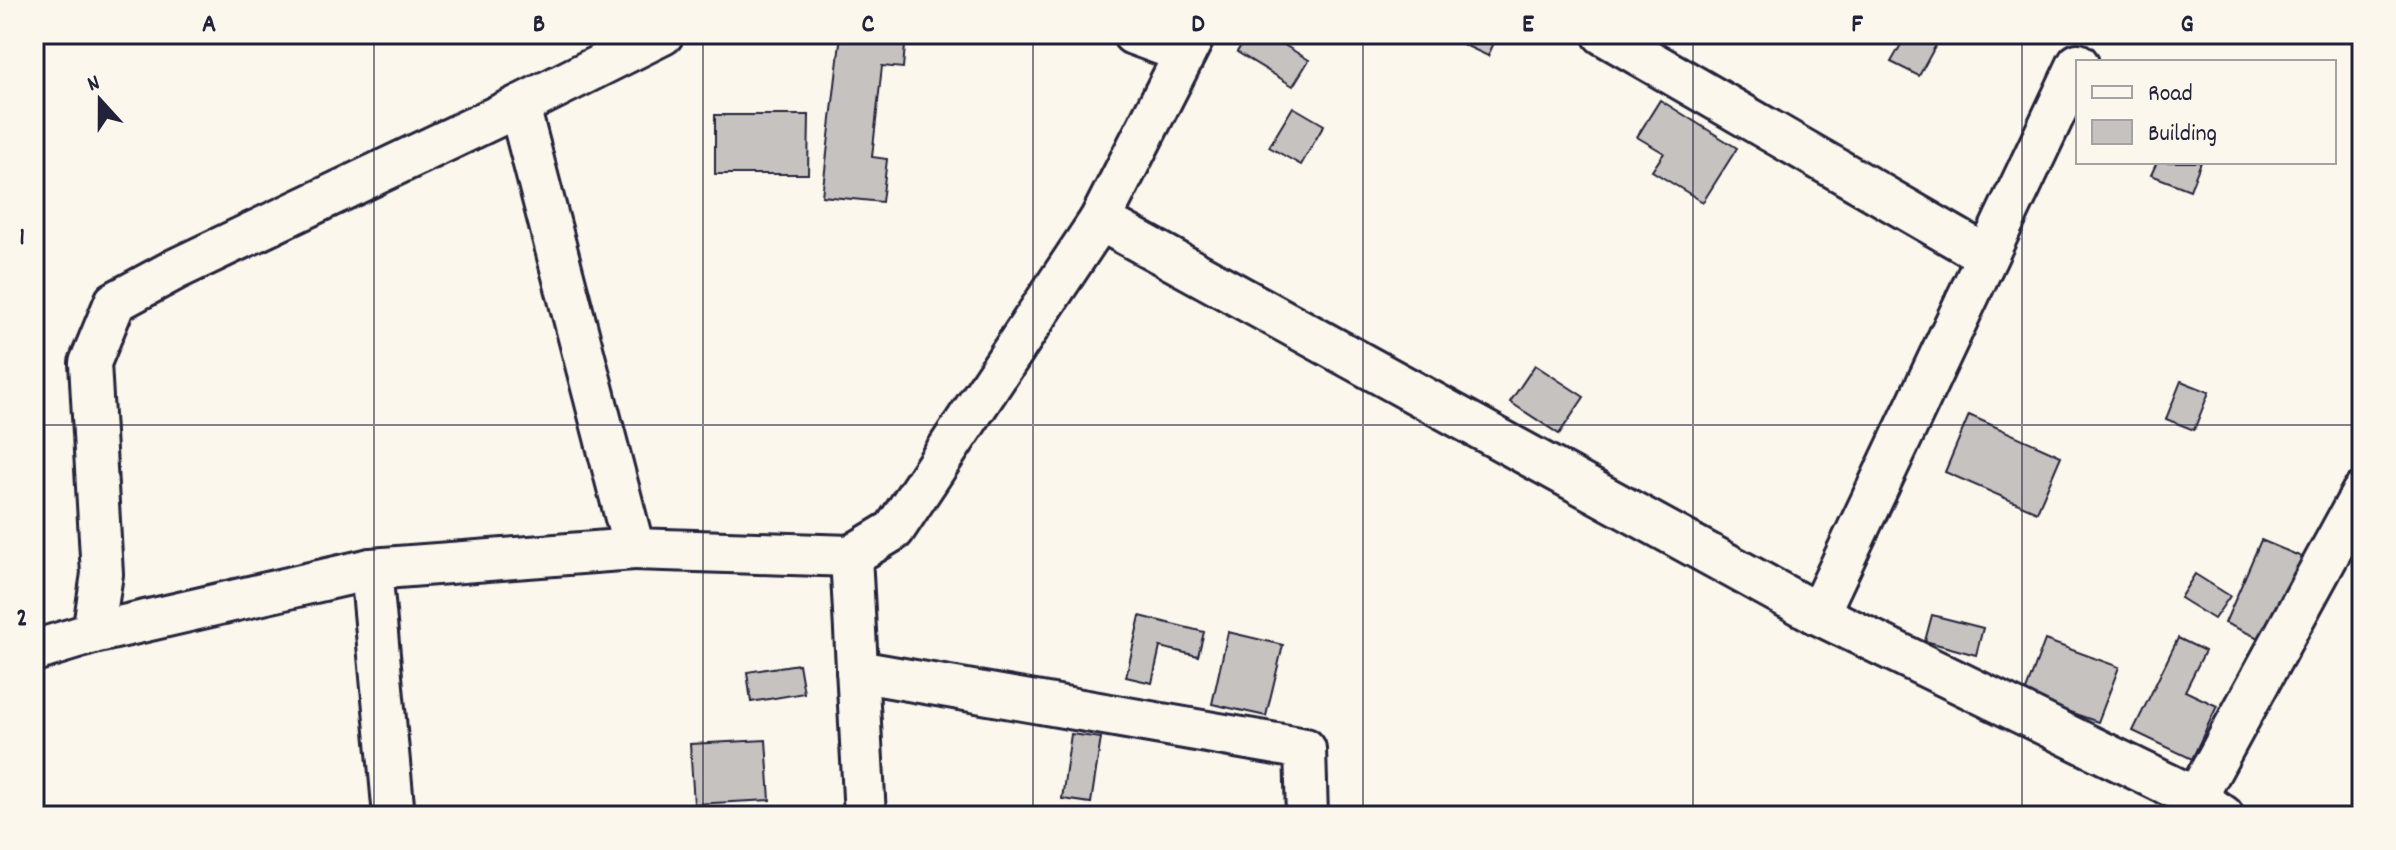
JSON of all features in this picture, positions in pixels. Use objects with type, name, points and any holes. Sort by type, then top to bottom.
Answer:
[{"type":"street","points":[[93,633],[102,574],[90,363],[115,302],[176,269],[663,34]]},
{"type":"street","points":[[34,651],[93,633],[371,569],[634,549],[851,556],[894,530],[1100,220],[1190,43],[1133,34]]},
{"type":"street","points":[[1603,34],[1987,256]]},
{"type":"street","points":[[2079,60],[2092,34]]},
{"type":"street","points":[[1818,614],[2076,67]]},
{"type":"street","points":[[519,106],[634,549]]},
{"type":"street","points":[[1100,220],[1818,614],[2210,807],[2362,493]]},
{"type":"street","points":[[851,556],[865,816]]},
{"type":"street","points":[[371,569],[394,816]]},
{"type":"street","points":[[857,671],[1305,749],[1307,816]]},
{"type":"building","points":[[841,34],[906,34],[903,68],[882,66],[872,157],[887,159],[882,202],[822,196]]},
{"type":"building","points":[[1248,34],[1266,34],[1309,60],[1293,86],[1237,52]]},
{"type":"building","points":[[1441,34],[1498,34],[1488,56]]},
{"type":"building","points":[[1907,34],[1942,34],[1919,76],[1891,62]]},
{"type":"building","points":[[1660,100],[1737,148],[1703,202],[1652,171],[1664,153],[1637,137]]},
{"type":"building","points":[[1293,107],[1324,125],[1301,165],[1269,147]]},
{"type":"building","points":[[715,115],[809,115],[808,174],[715,174]]},
{"type":"building","points":[[2156,164],[2200,164],[2190,190],[2151,175]]},
{"type":"building","points":[[1535,365],[1584,397],[1559,434],[1510,402]]},
{"type":"building","points":[[2181,381],[2209,392],[2194,430],[2166,419]]},
{"type":"building","points":[[1969,415],[2061,456],[2037,512],[1945,472]]},
{"type":"building","points":[[2261,540],[2309,560],[2272,644],[2225,623]]},
{"type":"building","points":[[2195,574],[2230,596],[2214,619],[2180,598]]},
{"type":"building","points":[[1932,615],[1983,628],[1976,655],[1925,641]]},
{"type":"building","points":[[1140,616],[1204,632],[1198,656],[1160,647],[1152,683],[1126,677]]},
{"type":"building","points":[[1228,632],[1283,645],[1266,716],[1212,704]]},
{"type":"building","points":[[2178,638],[2205,651],[2185,691],[2217,706],[2192,759],[2133,731]]},
{"type":"building","points":[[2045,640],[2119,667],[2098,722],[2024,696]]},
{"type":"building","points":[[799,664],[804,693],[751,702],[747,672]]},
{"type":"building","points":[[1071,734],[1101,738],[1091,803],[1062,799]]},
{"type":"building","points":[[766,740],[770,800],[694,804],[690,744]]},
{"type":"building","points":[[2362,779],[2362,816],[2347,816]]}]
